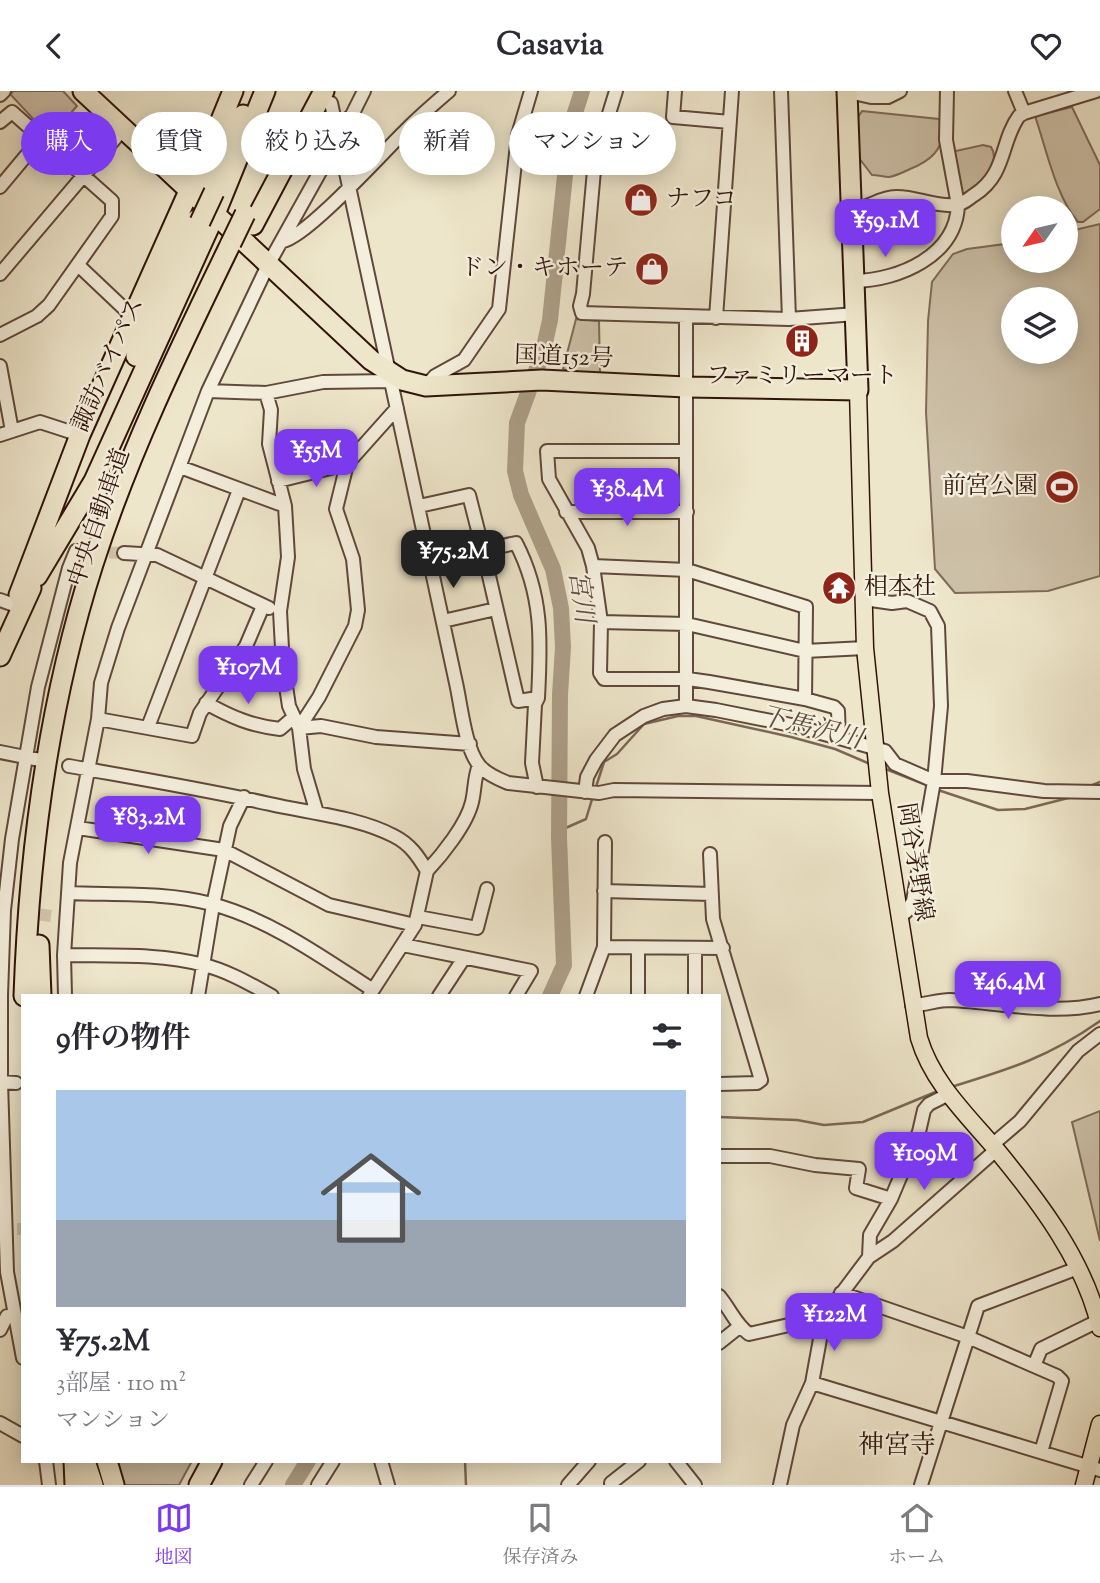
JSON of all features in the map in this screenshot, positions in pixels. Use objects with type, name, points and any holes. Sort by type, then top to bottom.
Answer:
[{"type":"highway","name":"国道152号","points":[[83,91],[189,191],[204,218],[268,265],[390,378],[426,386],[542,380],[686,387],[858,390]]},
{"type":"highway","points":[[13,601],[19,595],[80,435],[201,169],[233,91]]},
{"type":"highway","name":"諏訪バイパス","points":[[0,656],[89,470],[204,218],[211,191],[255,91]]},
{"type":"highway","points":[[204,218],[265,91]]},
{"type":"highway","name":"中央自動車道","points":[[24,994],[30,896],[41,794],[75,629],[111,510],[143,430],[249,220],[310,91]]},
{"type":"highway","points":[[846,91],[853,209],[858,390]]},
{"type":"highway","name":"中央自動車道","points":[[249,220],[328,97]]},
{"type":"highway","name":"諏訪バイパス","points":[[0,641],[13,601],[86,468],[204,218]]},
{"type":"highway","name":"中央自動車道","points":[[39,994],[38,945],[43,874],[55,782],[66,720],[105,569],[160,423],[235,246]]},
{"type":"highway","points":[[74,1463],[75,1485]]},
{"type":"highway","points":[[86,1463],[93,1485]]},
{"type":"highway","points":[[100,1463],[106,1485]]},
{"type":"highway","points":[[108,1463],[114,1485]]},
{"type":"highway","points":[[187,1485],[199,1463]]},
{"type":"highway","points":[[199,1485],[211,1463]]},
{"type":"main road","name":"岡谷茅野線","points":[[858,390],[866,649],[880,793],[912,1005],[922,1047],[946,1090],[1019,1178],[1078,1268],[1099,1325]]},
{"type":"main road","points":[[1084,1485],[1094,1469],[1100,1424]]},
{"type":"street","points":[[0,95],[4,91]]},
{"type":"street","points":[[354,112],[364,91]]},
{"type":"street","points":[[283,241],[291,239],[350,186],[449,91]]},
{"type":"street","points":[[426,386],[435,376],[464,361],[499,309],[518,135],[531,91]]},
{"type":"street","points":[[616,91],[595,159],[580,306],[582,313],[789,319],[856,314]]},
{"type":"street","points":[[675,91],[673,117],[730,122]]},
{"type":"street","points":[[716,318],[732,91]]},
{"type":"street","points":[[781,91],[789,319]]},
{"type":"street","points":[[846,91],[871,97],[888,97],[900,91]]},
{"type":"street","points":[[855,281],[878,280],[921,264],[945,243],[952,232],[958,215],[958,205],[946,140],[947,91]]},
{"type":"street","points":[[1015,91],[1024,113]]},
{"type":"street","points":[[853,209],[891,197],[940,205],[958,205],[981,191],[997,170],[1016,119],[1024,113],[1096,91]]},
{"type":"street","points":[[0,122],[12,112],[21,121]]},
{"type":"street","points":[[0,274],[123,129]]},
{"type":"street","points":[[0,187],[21,162]]},
{"type":"street","points":[[0,335],[37,316],[49,305],[112,216],[112,201],[81,175]]},
{"type":"street","points":[[65,994],[64,955],[70,863],[98,719],[101,683],[145,554],[208,391],[268,265],[319,175]]},
{"type":"street","points":[[347,175],[470,744],[479,765],[508,783],[588,792],[880,793]]},
{"type":"street","points":[[78,265],[134,318]]},
{"type":"street","points":[[686,316],[686,706]]},
{"type":"street","points":[[0,366],[6,433],[40,422],[80,435]]},
{"type":"street","points":[[208,391],[266,393],[323,382],[390,378]]},
{"type":"street","points":[[266,393],[271,410],[268,445],[285,506],[288,557],[280,611],[283,667],[289,706],[297,722],[304,769],[317,813]]},
{"type":"street","points":[[206,703],[254,726],[280,729],[297,722],[319,697],[355,626],[358,610],[353,559],[336,509],[347,464],[397,408]]},
{"type":"street","points":[[686,451],[547,451],[549,479],[588,548],[593,566],[601,622],[600,673],[604,679],[688,679],[805,699],[834,707],[838,711],[839,737]]},
{"type":"street","points":[[278,481],[347,464]]},
{"type":"street","points":[[180,467],[285,506]]},
{"type":"street","points":[[148,727],[239,490]]},
{"type":"street","points":[[418,506],[469,495],[518,701],[538,698]]},
{"type":"street","points":[[566,512],[687,512]]},
{"type":"street","points":[[483,550],[516,543],[533,580],[540,629],[538,698],[532,763],[540,787]]},
{"type":"street","points":[[21,1353],[7,1314],[7,1228],[0,1082],[2,909],[38,687],[69,568],[76,551],[87,551]]},
{"type":"street","points":[[124,553],[157,555],[263,606],[280,611]]},
{"type":"street","points":[[593,566],[687,571],[806,607],[805,699]]},
{"type":"street","points":[[864,599],[892,603],[906,601],[930,611],[938,626],[941,706],[933,785],[913,901],[899,918]]},
{"type":"street","points":[[98,719],[192,736],[200,713],[246,646],[263,606]]},
{"type":"street","points":[[443,621],[496,609]]},
{"type":"street","points":[[601,622],[687,624],[805,652],[866,649]]},
{"type":"street","points":[[588,792],[587,778],[596,759],[615,735],[644,716],[663,709],[686,706],[778,722],[839,737],[877,761],[886,751],[895,764],[933,785],[967,781],[1080,793],[1100,792]]},
{"type":"street","points":[[297,722],[376,737],[470,744]]},
{"type":"street","points":[[0,752],[40,760]]},
{"type":"street","points":[[68,893],[168,896],[213,905],[259,922],[293,939],[371,993],[416,921],[427,871],[455,834],[471,807],[474,778],[479,765]]},
{"type":"street","points":[[69,766],[244,797],[361,824],[394,836],[412,849],[427,871]]},
{"type":"street","points":[[198,994],[224,850],[230,826],[244,797]]},
{"type":"street","points":[[78,828],[224,850],[329,905],[416,921],[477,928],[487,889]]},
{"type":"street","points":[[587,994],[604,947],[605,842]]},
{"type":"street","points":[[710,854],[713,919],[761,1080],[757,1083],[721,1084]]},
{"type":"street","points":[[604,891],[711,894]]},
{"type":"street","points":[[2,909],[21,912]]},
{"type":"street","points":[[51,916],[66,918]]},
{"type":"street","points":[[403,945],[531,971],[517,994]]},
{"type":"street","points":[[604,947],[723,948]]},
{"type":"street","points":[[638,948],[638,994]]},
{"type":"street","points":[[695,949],[695,994]]},
{"type":"street","points":[[64,955],[166,958],[204,965],[239,977],[269,994]]},
{"type":"street","points":[[440,994],[464,958]]},
{"type":"street","points":[[912,1005],[946,1000],[1002,1003],[1053,1010],[1079,1009],[1100,1004]]},
{"type":"street","points":[[780,1485],[793,1425],[812,1383],[824,1317],[841,1293],[869,1257],[893,1241],[994,1147],[1020,1121],[1078,1051],[1100,1034]]},
{"type":"street","points":[[0,1082],[16,1083]]},
{"type":"street","points":[[869,1257],[870,1235],[891,1199],[919,1132],[924,1111],[946,1090]]},
{"type":"street","points":[[721,1156],[770,1156],[815,1165],[859,1169],[856,1188],[891,1199]]},
{"type":"street","points":[[921,1485],[978,1306],[1078,1268]]},
{"type":"street","points":[[841,1293],[968,1337],[1057,1376],[1062,1381],[1041,1452]]},
{"type":"street","points":[[721,1298],[733,1313],[739,1327],[749,1334],[824,1317]]},
{"type":"street","points":[[0,1330],[7,1314]]},
{"type":"street","points":[[1034,1366],[1041,1349],[1099,1325]]},
{"type":"street","points":[[721,1341],[739,1327]]},
{"type":"street","points":[[812,1383],[1094,1469]]},
{"type":"street","points":[[0,1423],[21,1435]]},
{"type":"street","points":[[46,1463],[49,1485]]},
{"type":"street","points":[[251,1485],[265,1463]]},
{"type":"street","points":[[318,1485],[332,1463]]},
{"type":"street","points":[[382,1463],[388,1485]]},
{"type":"street","points":[[568,1485],[587,1463]]},
{"type":"street","points":[[611,1483],[636,1463]]},
{"type":"street","points":[[678,1463],[695,1485]]},
{"type":"shaded area","points":[[14,91],[63,91],[77,106],[72,112],[27,112],[10,94]]},
{"type":"shaded area","points":[[1072,107],[1100,165],[1100,209],[1083,222],[1078,222],[1078,196],[1063,196],[1052,172],[1035,116]]},
{"type":"shaded area","points":[[862,111],[939,119],[942,128],[940,144],[926,161],[903,173],[889,177],[872,175],[859,158],[858,117]]},
{"type":"shaded area","points":[[983,145],[991,147],[993,152],[989,174],[979,188],[959,199],[951,152]]},
{"type":"shaded area","points":[[1100,224],[1100,576],[1048,591],[955,593],[935,569],[926,412],[928,321],[932,282],[953,254],[967,249],[1001,245],[1001,273],[1078,273],[1078,229]]},
{"type":"shaded area","points":[[576,319],[599,321],[600,374],[563,369]]},
{"type":"shaded area","points":[[1100,1111],[1100,1241],[1072,1122]]},
{"type":"shaded area","points":[[109,1463],[191,1463],[179,1485],[115,1485]]},
{"type":"waterway","name":"宮川","points":[[551,994],[564,965],[559,838],[563,647],[561,608],[553,569],[521,495],[515,471],[517,423],[543,352],[550,320],[567,156],[572,122],[582,91]]},
{"type":"waterway","name":"下馬沢川","points":[[595,790],[604,762],[617,754],[644,724],[678,716],[696,716],[791,737],[835,749],[870,764]]},
{"type":"waterway","name":"下馬沢川","points":[[883,768],[929,786]]},
{"type":"waterway","name":"下馬沢川","points":[[1090,786],[1100,782]]},
{"type":"waterway","name":"下馬沢川","points":[[938,790],[998,810],[1025,809],[1076,796]]},
{"type":"waterway","name":"下馬沢川","points":[[561,830],[586,819],[593,796]]},
{"type":"waterway","points":[[951,1087],[1028,1061],[1064,1044],[1100,1021]]},
{"type":"waterway","points":[[721,1117],[797,1120],[824,1125],[863,1122],[938,1091]]},
{"type":"waterway","name":"宮川","points":[[293,1485],[307,1463]]},
{"type":"waterway","points":[[465,1463],[466,1485]]},
{"type":"tunnel","points":[[91,552],[124,553]]},
{"type":"tunnel","points":[[22,912],[51,916]]},
{"type":"place","name":"ナフコ","points":[[641,200]]},
{"type":"place","name":"ドン・キホーテ","points":[[652,269]]},
{"type":"place","name":"ファミリーマート","points":[[802,341]]},
{"type":"place","name":"前宮公園","points":[[1062,487]]},
{"type":"place","name":"相本社","points":[[839,588]]},
{"type":"district","name":"神宮寺","points":[[897,1446]]}]
